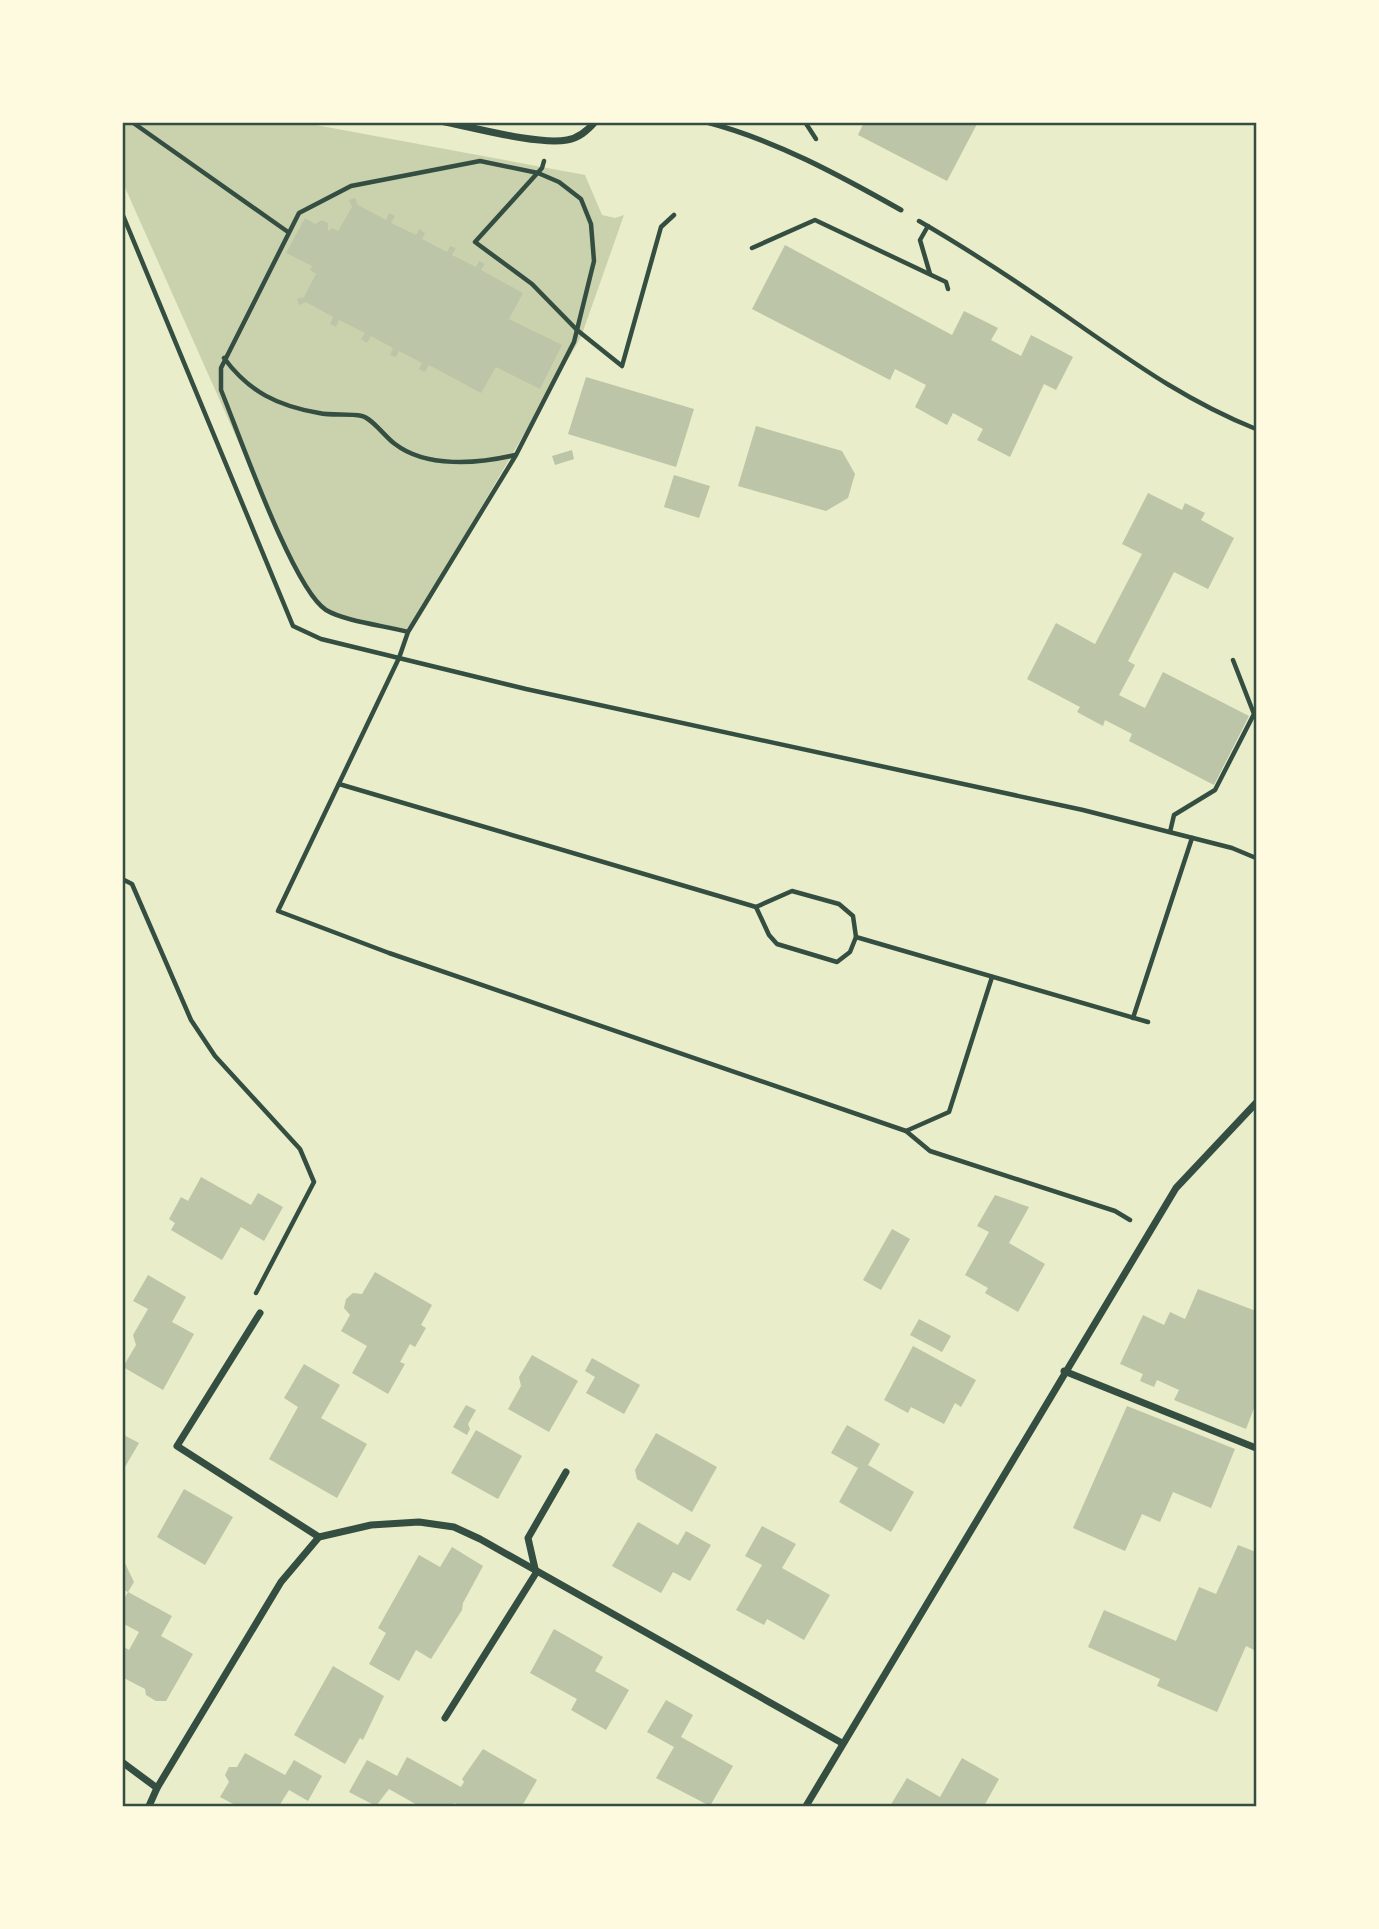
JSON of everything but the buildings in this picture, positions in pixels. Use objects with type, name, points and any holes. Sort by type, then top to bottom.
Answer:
[{"type":"street","points":[[445,122],[567,141],[584,134],[594,122]]},
{"type":"street","points":[[806,1807],[1064,1371],[1176,1188],[1256,1103]]},
{"type":"street","points":[[260,1314],[177,1446],[319,1537]]},
{"type":"street","points":[[1064,1371],[1256,1448]]},
{"type":"street","points":[[445,1718],[536,1573],[528,1538],[566,1472]]},
{"type":"street","points":[[149,1807],[157,1787],[281,1582],[319,1537],[370,1525],[419,1522],[454,1527],[481,1539],[536,1573],[842,1743]]},
{"type":"street","points":[[122,1762],[157,1787]]},
{"type":"lane","points":[[706,122],[736,131],[839,176],[901,210]]},
{"type":"path","points":[[132,122],[288,232]]},
{"type":"path","points":[[549,140],[542,168],[475,242],[532,284],[577,330],[622,366],[661,227],[674,215]]},
{"type":"path","points":[[408,632],[328,611],[311,597],[295,569],[221,390],[224,358],[299,213],[351,186],[480,161],[537,173],[559,182],[581,199],[592,224],[594,261],[574,342],[516,455],[408,632],[399,658],[278,911],[402,957],[906,1131],[930,1151],[1115,1211],[1149,1231]]},
{"type":"path","points":[[901,210],[964,247],[1157,379],[1210,411],[1256,429]]},
{"type":"path","points":[[122,213],[292,626],[321,639],[526,689],[1170,832],[1233,848],[1256,858]]},
{"type":"path","points":[[752,248],[815,220],[931,274],[946,282],[948,289]]},
{"type":"path","points":[[928,226],[920,240],[931,274]]},
{"type":"path","points":[[224,358],[240,380],[272,400],[319,414],[366,416],[407,454],[450,461],[487,462],[516,455]]},
{"type":"path","points":[[1170,832],[1174,815],[1215,790],[1254,714],[1233,660]]},
{"type":"path","points":[[339,784],[756,907],[792,891],[839,904],[853,916],[856,937],[850,951],[837,962],[776,944],[756,907]]},
{"type":"path","points":[[1133,1018],[1192,838]]},
{"type":"path","points":[[122,879],[132,884],[191,1020],[215,1056],[300,1149],[314,1182],[255,1296],[260,1314]]},
{"type":"path","points":[[856,937],[1148,1022]]},
{"type":"path","points":[[906,1131],[948,1112],[992,977]]},
{"type":"green space","points":[[122,123],[305,123],[585,175],[602,215],[615,218],[624,215],[581,337],[408,632],[328,611],[311,598],[295,569],[123,183]]}]
